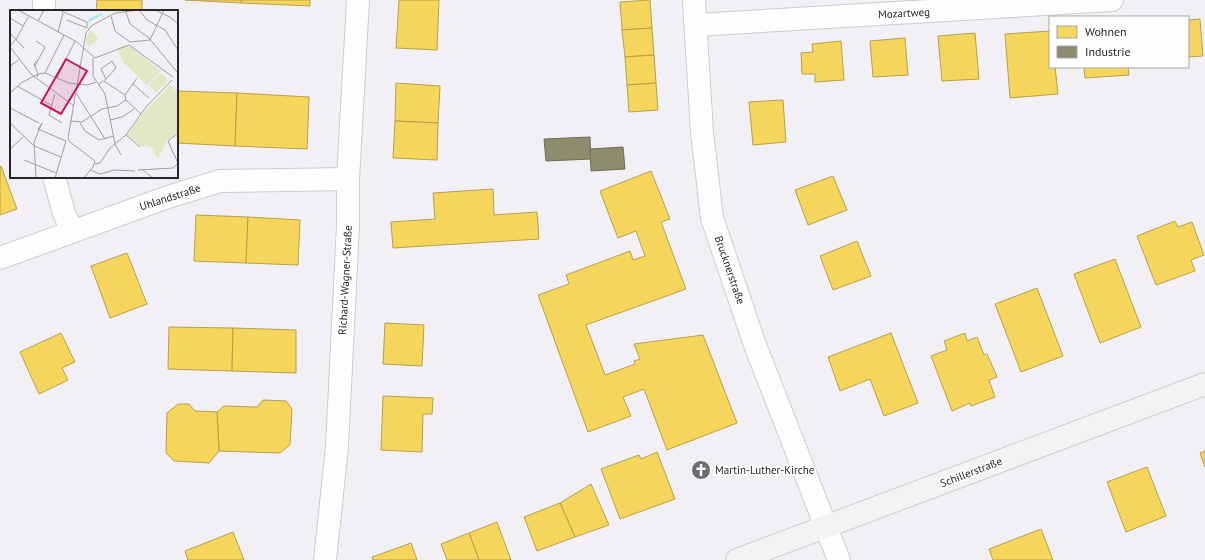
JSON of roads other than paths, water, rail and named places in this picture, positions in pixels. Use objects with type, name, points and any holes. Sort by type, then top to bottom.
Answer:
[{"type":"main road","name":"Schillerstraße","points":[[737,560],[1205,384]]},
{"type":"street","name":"Richard-Wagner-Straße","points":[[325,560],[337,447],[348,234],[348,179],[358,0]]},
{"type":"street","name":"Brucknerstraße","points":[[694,0],[702,132],[712,218],[755,345],[839,560]]},
{"type":"street","name":"Mozartweg","points":[[696,25],[1112,0]]},
{"type":"street","points":[[54,178],[64,214],[72,231]]},
{"type":"street","name":"Uhlandstraße","points":[[0,258],[168,197],[220,181],[348,179]]},
{"type":"place","name":"Martin-Luther-Kirche","points":[[701,470]]}]
